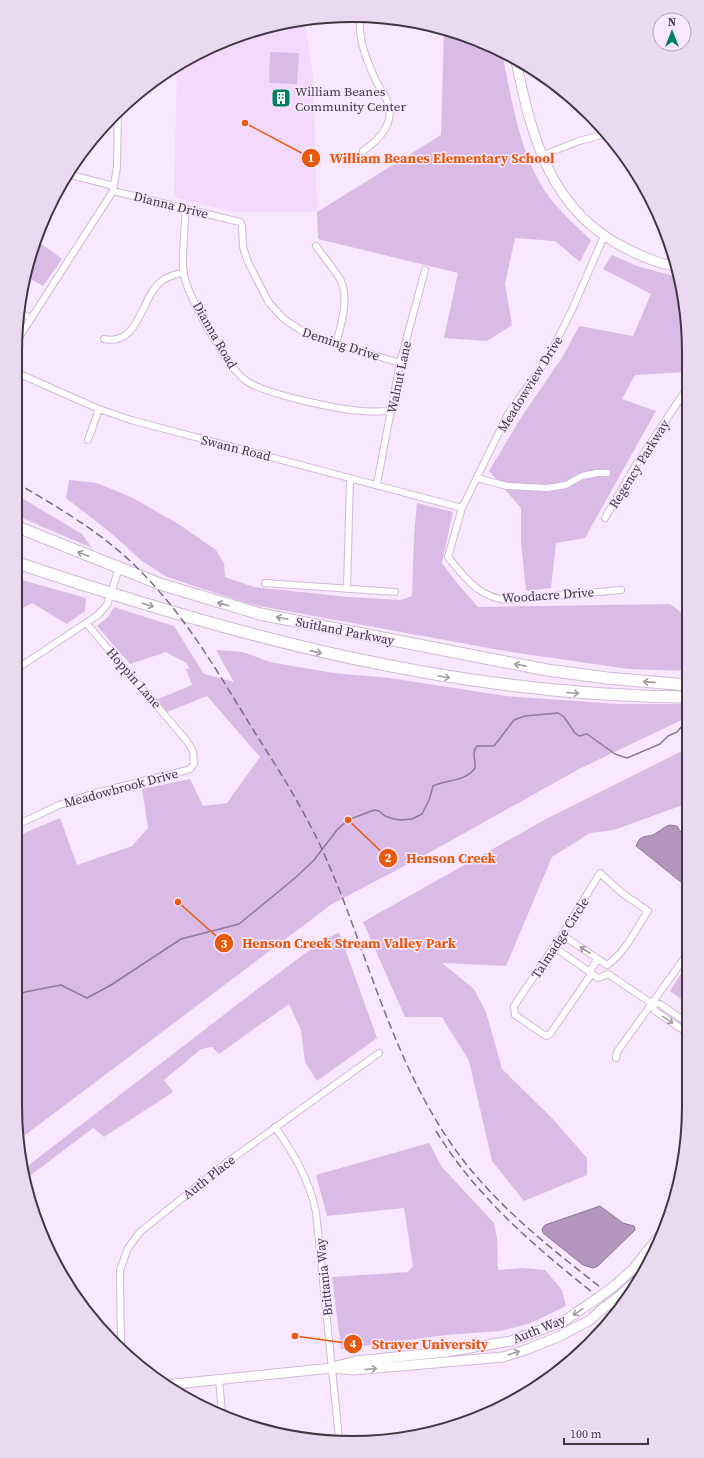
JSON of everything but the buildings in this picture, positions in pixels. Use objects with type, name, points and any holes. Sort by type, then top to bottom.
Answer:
[{"type":"highway","name":"Suitland Parkway","points":[[22,529],[119,568],[207,599],[283,619],[554,671],[614,679],[682,685]]},
{"type":"highway","name":"Suitland Parkway","points":[[22,564],[110,593],[272,641],[352,660],[419,672],[547,690],[618,696],[682,697]]},
{"type":"street","points":[[360,22],[359,32],[365,56],[385,96],[389,109],[388,122],[385,131],[363,151]]},
{"type":"street","points":[[517,66],[526,111],[541,156],[561,193],[580,215],[604,236],[641,256],[670,265]]},
{"type":"street","points":[[23,331],[113,188],[117,167],[118,120]]},
{"type":"street","points":[[541,156],[579,141],[601,135]]},
{"type":"street","name":"Dianna Drive","points":[[73,176],[186,209],[230,219]]},
{"type":"street","name":"Dianna Road","points":[[186,209],[184,272],[192,296],[208,327],[236,372],[245,380],[280,394],[348,410],[392,411]]},
{"type":"street","name":"Deming Drive","points":[[230,219],[241,224],[245,255],[262,290],[276,311],[296,329],[308,335],[400,363]]},
{"type":"street","name":"Meadowview Drive","points":[[462,508],[508,414],[548,358],[572,310],[604,236]]},
{"type":"street","points":[[316,246],[340,280],[342,288],[343,311],[336,344]]},
{"type":"street","name":"Walnut Lane","points":[[377,484],[400,363],[425,270]]},
{"type":"street","points":[[104,339],[115,341],[125,337],[138,320],[152,291],[164,279],[184,272]]},
{"type":"street","points":[[24,315],[31,318]]},
{"type":"street","name":"Swann Road","points":[[22,375],[100,409],[173,432],[377,484],[462,508]]},
{"type":"street","name":"Regency Parkway","points":[[605,518],[636,464],[682,396]]},
{"type":"street","points":[[88,440],[100,409]]},
{"type":"street","points":[[477,478],[507,486],[547,488],[566,485],[582,476],[607,473]]},
{"type":"street","points":[[347,589],[350,478]]},
{"type":"street","name":"Woodacre Drive","points":[[462,508],[448,557],[470,584],[480,591],[496,599],[508,600],[621,590]]},
{"type":"street","points":[[22,665],[86,623],[104,608],[119,568]]},
{"type":"street","points":[[265,583],[395,592]]},
{"type":"street","name":"Hoppin Lane","points":[[86,623],[181,734]]},
{"type":"street","name":"Meadowbrook Drive","points":[[22,823],[59,805],[95,793],[190,769],[194,764],[193,751],[181,734]]},
{"type":"street","name":"Talmadge Circle","points":[[590,972],[550,1034],[546,1036],[515,1015],[514,1006],[562,935],[600,873],[622,893],[648,911],[615,960],[607,965]]},
{"type":"street","points":[[562,935],[607,965],[608,974],[651,1004],[655,1011],[682,1029]]},
{"type":"street","points":[[554,947],[598,978],[608,974]]},
{"type":"street","points":[[590,972],[598,959]]},
{"type":"street","points":[[616,1058],[617,1052],[682,961]]},
{"type":"street","points":[[651,1004],[660,1004],[682,1019]]},
{"type":"street","name":"Auth Place","points":[[121,1341],[120,1270],[123,1259],[132,1240],[150,1222],[275,1127],[379,1052]]},
{"type":"street","name":"Brittania Way","points":[[275,1127],[302,1170],[313,1199],[320,1244],[339,1435]]},
{"type":"street","name":"Auth Way","points":[[332,1368],[356,1360],[437,1353],[511,1341],[564,1321],[613,1287],[633,1269],[650,1248]]},
{"type":"street","name":"Auth Way","points":[[175,1384],[332,1368],[354,1370],[503,1357],[560,1336],[590,1320],[624,1292]]},
{"type":"street","points":[[219,1380],[222,1409]]},
{"type":"shaded area","points":[[306,25],[313,76],[317,212],[233,212],[174,197],[177,73],[206,56],[226,47],[267,33]]},
{"type":"shaded area","points":[[444,35],[478,47],[503,59],[519,131],[533,170],[543,188],[554,203],[591,240],[580,262],[555,241],[515,238],[505,284],[512,325],[487,341],[444,338],[458,273],[318,239],[317,212],[441,135]]},
{"type":"shaded area","points":[[270,52],[299,53],[297,84],[269,83]]},
{"type":"shaded area","points":[[41,244],[62,259],[43,286],[30,279]]},
{"type":"shaded area","points":[[612,255],[637,266],[673,276],[681,330],[682,372],[635,375],[622,399],[656,411],[585,538],[556,543],[551,588],[526,591],[521,542],[521,508],[489,471],[520,419],[563,356],[579,326],[633,336],[651,294],[603,269]]},
{"type":"shaded area","points":[[69,480],[97,483],[133,498],[180,525],[216,550],[224,563],[225,577],[254,587],[348,597],[401,600],[412,596],[414,535],[417,503],[453,512],[442,563],[478,607],[670,604],[682,613],[682,671],[628,669],[505,651],[249,604],[167,577],[142,561],[111,533],[66,498]]},
{"type":"shaded area","points":[[22,498],[82,534],[92,548],[22,518]]},
{"type":"shaded area","points":[[22,580],[86,598],[85,611],[67,624],[32,603],[22,608]]},
{"type":"shaded area","points":[[114,607],[174,626],[204,674],[234,682],[216,650],[243,652],[270,662],[333,673],[390,678],[506,696],[618,704],[682,704],[682,720],[579,769],[427,854],[332,904],[24,1136],[22,1106],[22,834],[60,818],[77,865],[132,846],[148,828],[142,789],[190,779],[203,806],[227,803],[260,757],[207,696],[167,712],[156,700],[192,685],[186,669],[190,669],[186,663],[166,652],[130,664],[97,626],[109,616]]},
{"type":"shaded area","points":[[682,751],[682,809],[680,806],[614,830],[590,833],[552,857],[506,966],[442,963],[474,989],[486,1012],[502,1069],[551,1117],[587,1158],[587,1175],[524,1201],[492,1161],[469,1061],[442,1017],[405,1017],[363,922],[548,818]]},
{"type":"shaded area","points":[[670,825],[677,826],[682,834],[681,882],[636,846],[642,837],[653,835]]},
{"type":"shaded area","points":[[339,932],[377,1038],[317,1081],[305,1062],[301,1030],[289,1004],[219,1054],[212,1047],[201,1049],[164,1080],[173,1092],[104,1137],[93,1128],[29,1176],[27,1166],[315,946]]},
{"type":"shaded area","points":[[682,972],[682,1000],[670,991]]},
{"type":"shaded area","points":[[429,1143],[442,1167],[494,1223],[497,1238],[498,1270],[522,1268],[545,1270],[562,1290],[566,1306],[531,1323],[500,1331],[446,1335],[341,1349],[332,1277],[408,1272],[413,1266],[404,1208],[327,1216],[316,1175]]},
{"type":"shaded area","points":[[600,1206],[623,1223],[634,1226],[635,1230],[598,1266],[593,1268],[583,1265],[543,1233],[542,1229],[545,1225]]},
{"type":"waterway","points":[[22,993],[61,985],[87,998],[111,985],[181,939],[239,924],[295,878],[314,860],[337,830],[348,820],[374,810],[379,811],[385,816],[402,820],[412,819],[422,814],[429,800],[433,786],[461,778],[471,773],[475,768],[474,751],[477,746],[494,746],[514,720],[525,716],[558,713],[564,717],[575,733],[579,736],[587,734],[615,754],[627,758],[660,744],[668,736],[677,732],[682,726]]},
{"type":"railway","points":[[22,486],[101,537],[128,559],[163,596],[194,636],[289,787],[315,835],[339,889],[400,1049],[414,1080],[448,1139],[485,1187],[529,1229],[618,1301]]},
{"type":"railway","points":[[436,1131],[454,1158],[496,1207],[542,1251],[613,1309]]},
{"type":"place","name":"William Beanes Community Center","points":[[281,98]]},
{"type":"place","name":"William Beanes Elementary School","points":[[245,123]]},
{"type":"place","name":"Henson Creek","points":[[348,820]]},
{"type":"place","name":"Henson Creek Stream Valley Park","points":[[178,902]]},
{"type":"place","name":"Strayer University","points":[[295,1336]]}]
